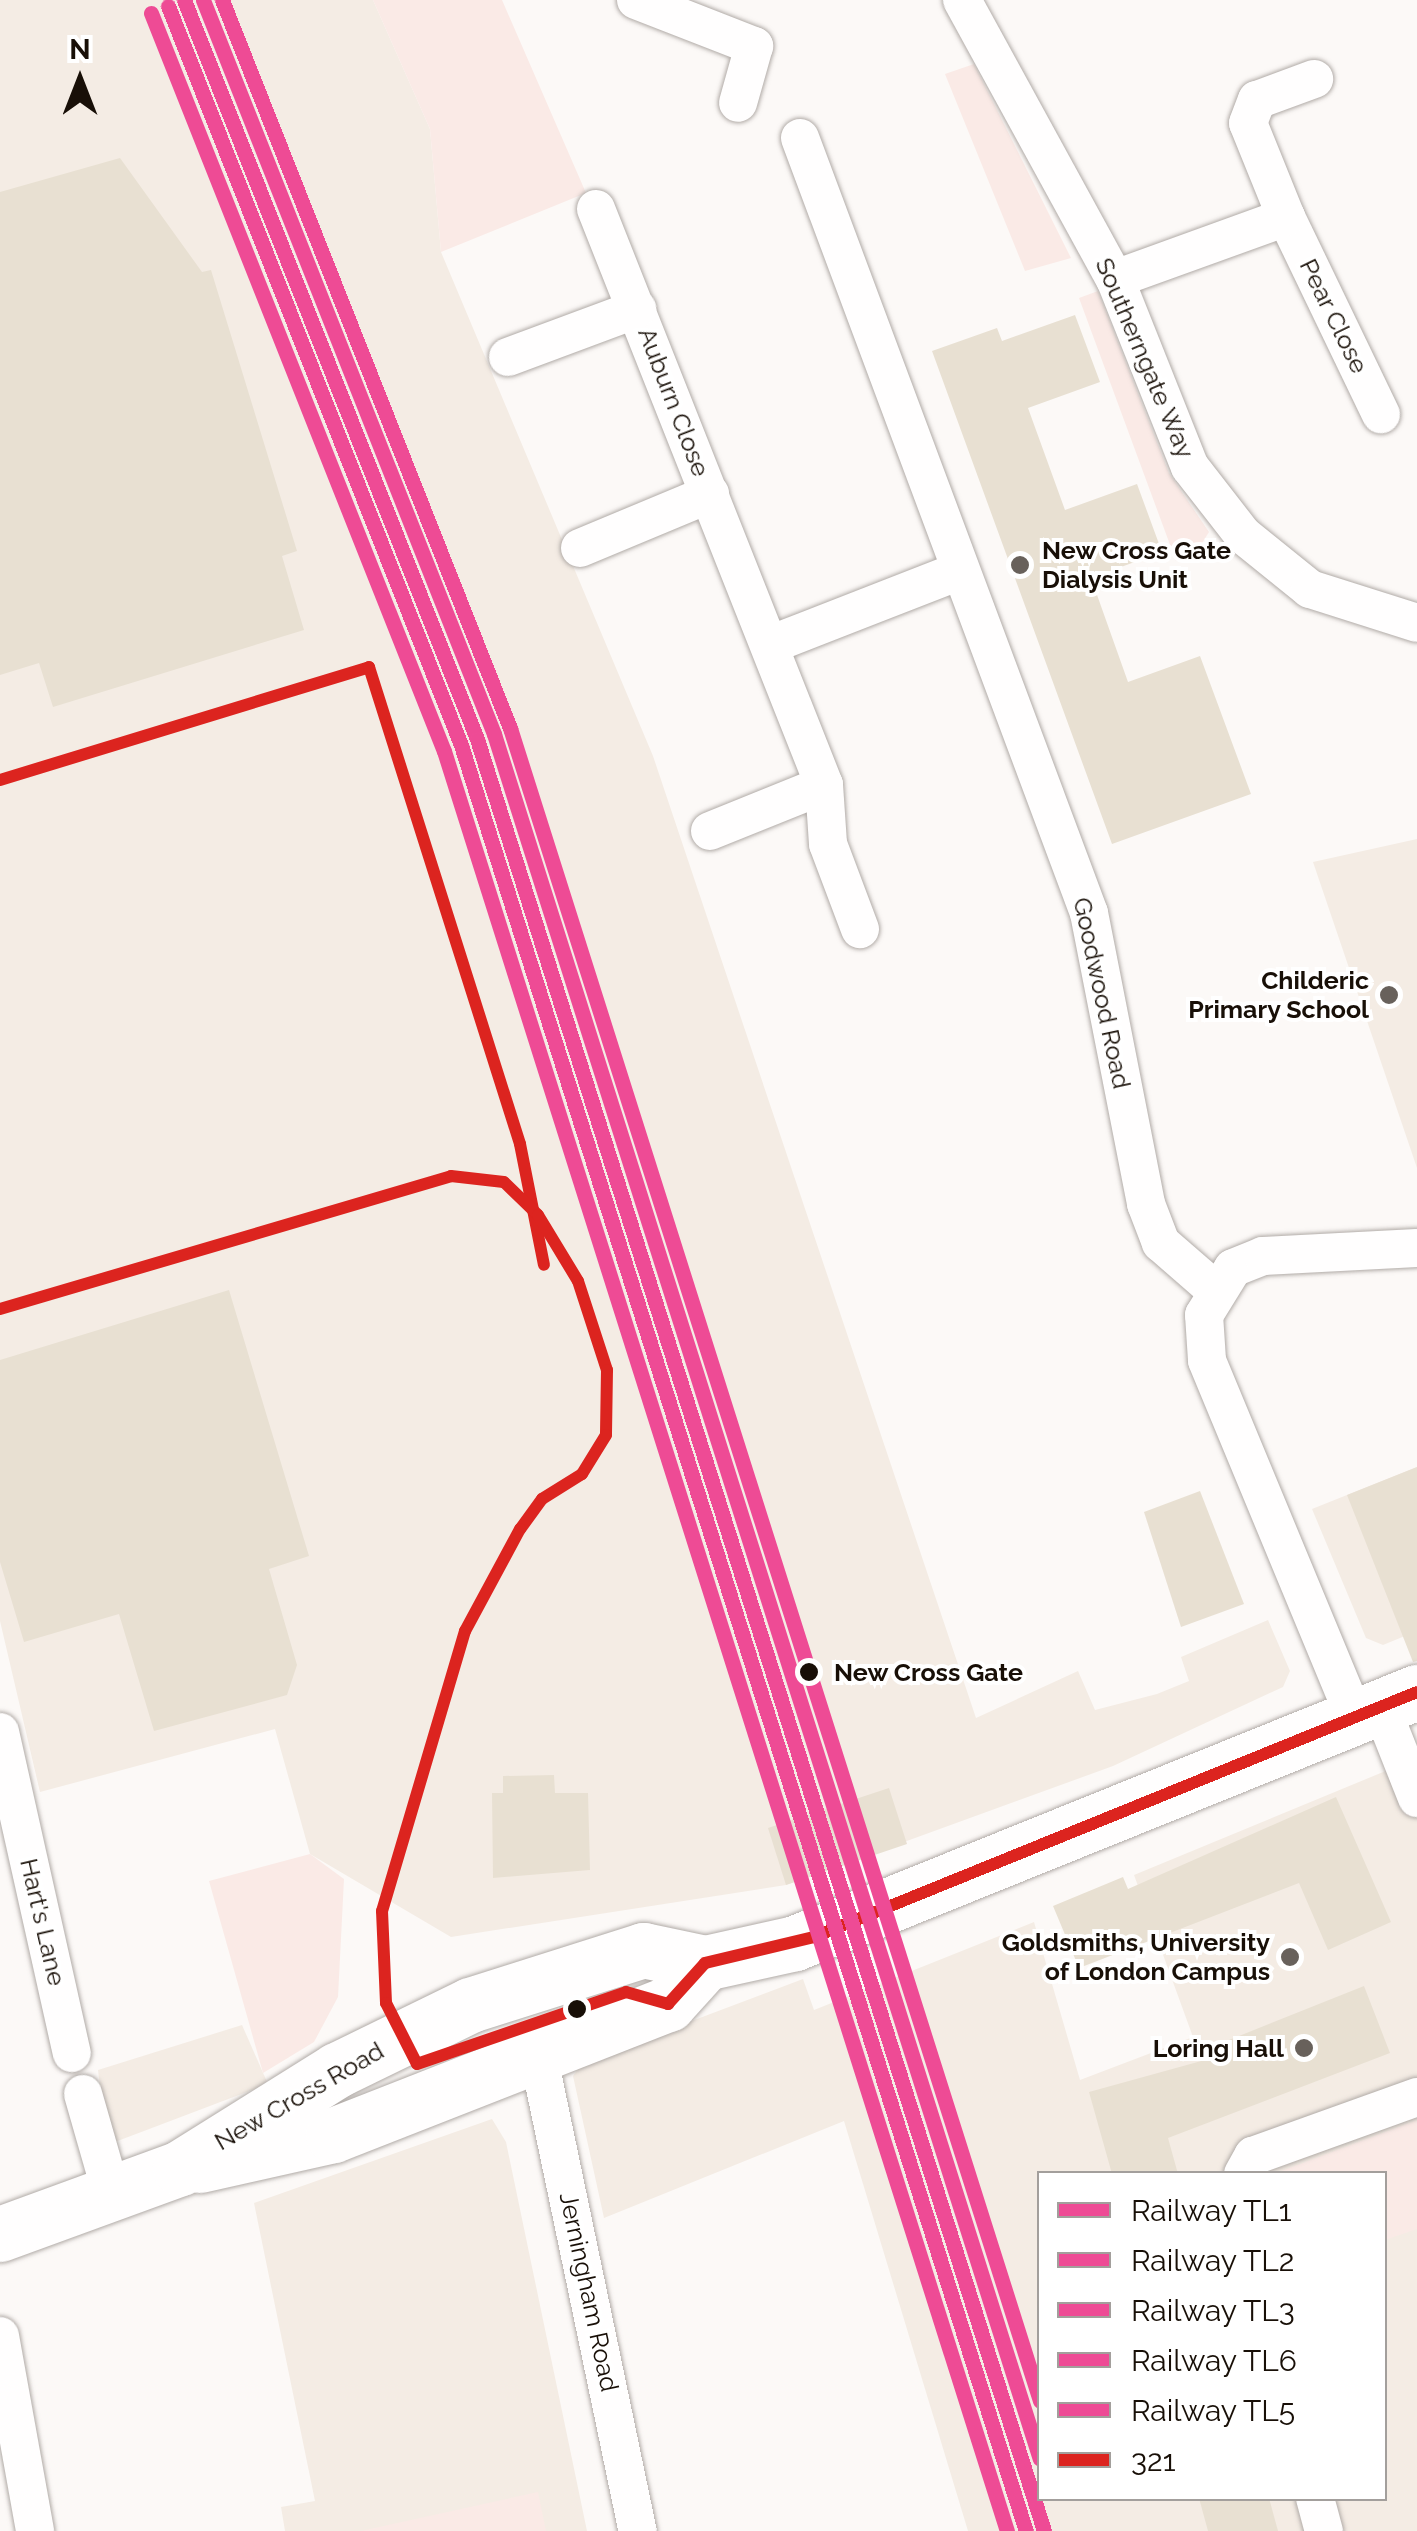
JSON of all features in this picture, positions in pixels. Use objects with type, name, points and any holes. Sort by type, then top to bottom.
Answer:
[{"type":"highway","name":"New Cross Road","points":[[0,2234],[180,2168],[336,2070],[470,2005],[642,1950],[705,1963],[795,1944],[1384,1705]]},
{"type":"highway","name":"New Cross Road","points":[[180,2168],[280,2154],[668,2004],[705,1963]]},
{"type":"street","points":[[636,0],[754,46],[738,104]]},
{"type":"street","name":"Southerngate Way","points":[[975,3],[1115,280],[1190,466],[1242,535],[1310,588],[1417,623]]},
{"type":"street","name":"Pear Close","points":[[1314,79],[1256,100],[1248,123],[1286,218],[1382,414]]},
{"type":"street","name":"Goodwood Road","points":[[800,138],[957,572],[1089,912],[1146,1204],[1161,1243],[1214,1289]]},
{"type":"street","name":"Auburn Close","points":[[596,210],[772,644],[824,785],[828,844],[860,929]]},
{"type":"street","points":[[1115,280],[1286,218]]},
{"type":"street","name":"Auburn Close","points":[[508,358],[637,309]]},
{"type":"street","name":"Auburn Close","points":[[580,548],[710,494]]},
{"type":"street","points":[[772,644],[957,572]]},
{"type":"street","points":[[710,832],[824,785]]},
{"type":"street","points":[[1417,1248],[1263,1256],[1214,1289],[1204,1315],[1206,1360],[1384,1705],[1417,1798]]},
{"type":"street","name":"Hart's Lane","points":[[0,1732],[72,2053]]},
{"type":"street","name":"Jerningham Road","points":[[538,2054],[638,2531]]},
{"type":"street","points":[[83,2094],[112,2195]]},
{"type":"street","points":[[1245,2171],[1254,2156],[1417,2097]]},
{"type":"street","points":[[0,2336],[35,2531]]},
{"type":"street","points":[[1316,2501],[1324,2531]]},
{"type":"shaded area","points":[[0,0],[373,0],[430,129],[441,252],[653,756],[976,1718],[1078,1671],[1095,1710],[1157,1694],[1189,1681],[1181,1657],[1268,1620],[1290,1671],[1283,1687],[1113,1766],[786,1885],[451,1937],[310,1854],[275,1729],[40,1792],[0,1621]]},
{"type":"shaded area","points":[[373,0],[502,0],[586,193],[441,252],[430,129]]},
{"type":"shaded area","points":[[974,64],[1071,258],[1025,271],[945,74]]},
{"type":"shaded area","points":[[1098,291],[1169,473],[1209,532],[1194,556],[1176,561],[1079,298]]},
{"type":"shaded area","name":"Childeric Primary School","points":[[1417,839],[1417,1168],[1313,862]]},
{"type":"shaded area","points":[[1417,1467],[1417,1631],[1383,1645],[1366,1638],[1312,1509]]},
{"type":"shaded area","points":[[1417,1758],[1417,2531],[968,2531],[844,2121],[604,2218],[573,2076],[583,2062],[803,1979],[814,2010],[1034,1922],[1080,2080],[1193,2037],[1134,1875]]},
{"type":"shaded area","points":[[310,1854],[344,1879],[338,1997],[314,2042],[263,2073],[209,1881]]},
{"type":"shaded area","points":[[242,2025],[268,2084],[107,2145],[98,2070]]},
{"type":"shaded area","points":[[492,2119],[506,2142],[587,2531],[285,2531],[281,2507],[315,2501],[254,2203]]},
{"type":"shaded area","points":[[1417,2120],[1417,2229],[1387,2239],[1387,2171],[1281,2171]]},
{"type":"shaded area","points":[[538,2492],[546,2531],[361,2531]]},
{"type":"building","points":[[120,158],[202,272],[211,270],[297,551],[282,556],[304,630],[53,707],[39,663],[0,675],[0,192]]},
{"type":"building","points":[[1075,315],[1100,382],[1028,408],[1065,510],[1137,484],[1162,552],[1091,578],[1128,682],[1200,656],[1251,794],[1112,844],[932,351],[997,328],[1002,341]]},
{"type":"building","points":[[229,1290],[309,1556],[269,1569],[297,1665],[287,1695],[154,1731],[119,1614],[24,1642],[0,1562],[0,1360]]},
{"type":"building","points":[[1417,1467],[1417,1661],[1413,1662],[1347,1495]]},
{"type":"building","points":[[1200,1491],[1244,1604],[1181,1627],[1144,1512]]},
{"type":"building","points":[[554,1775],[555,1793],[588,1793],[590,1870],[493,1878],[492,1793],[503,1793],[503,1776]]},
{"type":"building","points":[[889,1788],[907,1844],[786,1885],[768,1828]]},
{"type":"building","points":[[1336,1797],[1391,1922],[1328,1950],[1299,1883],[1079,1968],[1053,1906],[1123,1877],[1128,1889]]},
{"type":"building","points":[[1364,1986],[1390,2053],[1168,2138],[1177,2171],[1111,2171],[1089,2092],[1223,2055],[1219,2044]]},
{"type":"building","points":[[1200,2501],[1270,2501],[1278,2531],[1208,2531]]},
{"type":"rail line","name":"TL1","points":[[184,0],[477,739],[1044,2531]]},
{"type":"rail line","name":"TL3","points":[[203,0],[494,734],[1037,2450]]},
{"type":"rail line","name":"TL5","points":[[222,0],[510,728],[1037,2392]]},
{"type":"rail line","name":"TL2","points":[[168,6],[461,745],[1026,2531]]},
{"type":"rail line","name":"TL6","points":[[151,13],[444,751],[1007,2531]]},
{"type":"transit line","name":"321","points":[[0,780],[369,667],[520,1144],[544,1265]]},
{"type":"transit line","name":"321","points":[[0,1309],[451,1176],[504,1182],[538,1215],[578,1281],[607,1370],[606,1435],[582,1474],[542,1499],[520,1529],[465,1631],[382,1911],[386,2003],[417,2064],[626,1992],[668,2004],[705,1963],[814,1937],[1417,1692]]},
{"type":"place","name":"New Cross Gate Dialysis Unit","points":[[1020,565]]},
{"type":"place","name":"Childeric Primary School","points":[[1389,995]]},
{"type":"place","name":"New Cross Gate","points":[[809,1672]]},
{"type":"place","name":"Goldsmiths, University of London Campus","points":[[1290,1957]]},
{"type":"place","name":"Loring Hall","points":[[1304,2048]]}]
